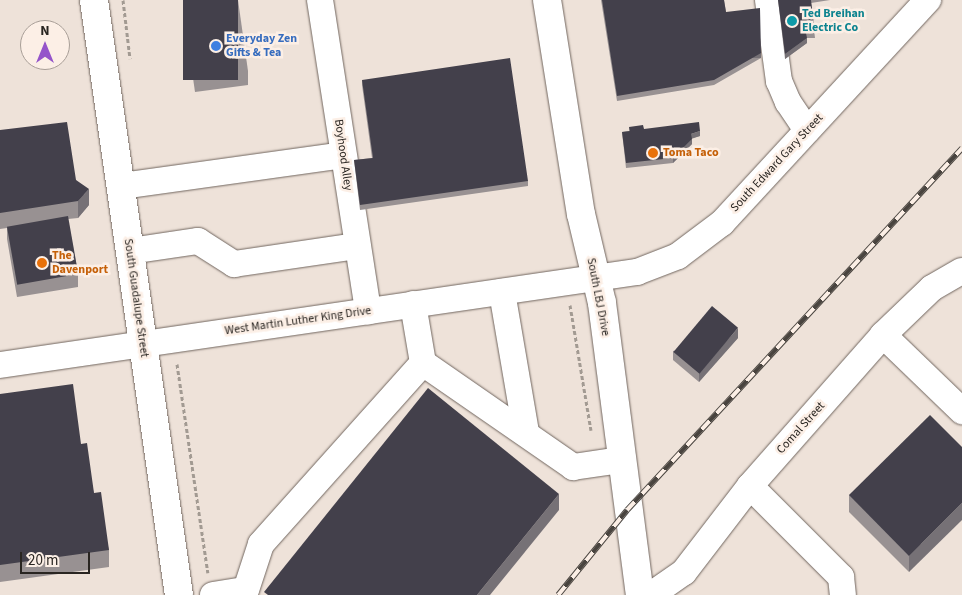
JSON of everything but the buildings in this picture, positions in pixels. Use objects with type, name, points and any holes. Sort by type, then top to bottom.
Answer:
[{"type":"main road","name":"South Guadalupe Street","points":[[94,0],[130,251],[175,594]]},
{"type":"main road","name":"South LBJ Drive","points":[[547,0],[581,214],[602,303],[640,595]]},
{"type":"street","name":"Boyhood Alley","points":[[320,0],[356,246],[368,310]]},
{"type":"street","points":[[768,0],[779,82],[788,102],[807,130]]},
{"type":"street","name":"South Edward Gary Street","points":[[596,280],[638,272],[678,256],[722,223],[928,0]]},
{"type":"street","points":[[121,186],[343,155]]},
{"type":"street","points":[[130,251],[198,241],[234,264],[356,246]]},
{"type":"street","name":"Comal Street","points":[[651,595],[684,572],[750,486],[883,335],[932,288],[962,271]]},
{"type":"street","name":"West Martin Luther King Drive","points":[[0,365],[368,310],[596,280]]},
{"type":"street","points":[[502,292],[526,434]]},
{"type":"street","points":[[414,304],[423,363],[573,466],[621,460]]},
{"type":"street","points":[[883,335],[962,411]]},
{"type":"street","points":[[211,585],[247,592],[261,544],[423,363]]},
{"type":"street","points":[[750,486],[840,577],[843,595]]},
{"type":"path","points":[[180,379],[211,585]]},
{"type":"railway","points":[[558,595],[627,510],[962,148]]},
{"type":"place","name":"Ted Breihan Electric Co","points":[[792,21]]},
{"type":"place","name":"Everyday Zen Gifts & Tea","points":[[216,46]]},
{"type":"place","name":"Toma Taco","points":[[653,153]]},
{"type":"place","name":"The Davenport","points":[[42,263]]}]
